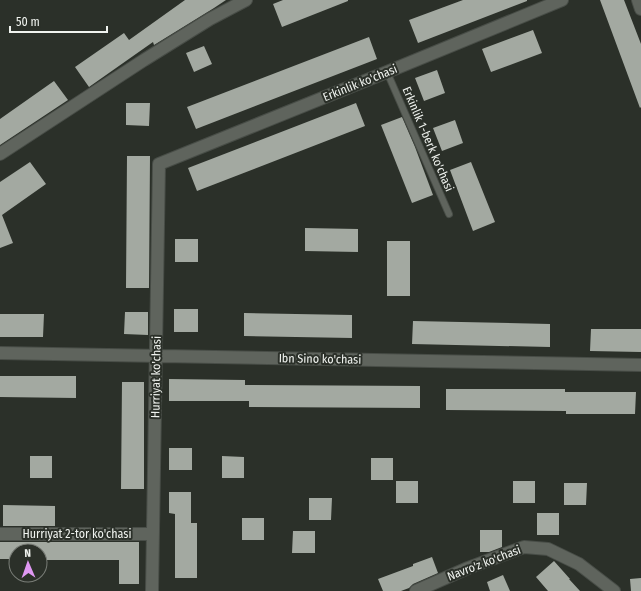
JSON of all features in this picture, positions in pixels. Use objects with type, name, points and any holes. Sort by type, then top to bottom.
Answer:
[{"type":"street","points":[[0,154],[144,60],[210,19],[246,0]]},
{"type":"street","name":"Erkinlik ko'chasi","points":[[159,164],[562,0]]},
{"type":"street","points":[[638,0],[641,9]]},
{"type":"street","name":"Hurriyat ko'chasi","points":[[152,591],[159,164]]},
{"type":"street","name":"Ibn Sino ko'chasi","points":[[0,353],[641,366]]},
{"type":"street","name":"Hurriyat 2-tor ko'chasi","points":[[0,534],[153,534]]},
{"type":"street","name":"Navro'z ko'chasi","points":[[416,591],[468,568],[524,547],[548,549],[579,564],[614,591]]},
{"type":"lane","name":"Erkinlik 1-berk ko'chasi","points":[[387,72],[449,214]]},
{"type":"building","points":[[185,0],[226,0],[154,45],[153,42],[89,87],[75,67],[124,33],[129,40]]},
{"type":"building","points":[[283,0],[348,1],[282,27],[273,4]]},
{"type":"building","points":[[463,0],[527,1],[418,43],[409,20]]},
{"type":"building","points":[[600,0],[624,0],[641,44],[640,108]]},
{"type":"building","points":[[533,30],[542,53],[491,72],[482,49]]},
{"type":"building","points":[[369,37],[377,59],[196,129],[187,107]]},
{"type":"building","points":[[204,46],[212,64],[194,72],[186,53]]},
{"type":"building","points":[[437,70],[445,93],[424,101],[415,78]]},
{"type":"building","points":[[54,81],[68,100],[0,145],[0,119]]},
{"type":"building","points":[[126,103],[150,103],[149,126],[126,125]]},
{"type":"building","points":[[356,103],[365,126],[197,191],[188,168]]},
{"type":"building","points":[[402,117],[433,195],[412,203],[381,125]]},
{"type":"building","points":[[455,120],[463,143],[442,151],[433,128]]},
{"type":"building","points":[[127,156],[150,156],[149,288],[126,288]]},
{"type":"building","points":[[30,162],[46,184],[2,215],[13,243],[0,248],[0,182]]},
{"type":"building","points":[[471,162],[495,222],[473,231],[450,170]]},
{"type":"building","points":[[305,228],[358,229],[358,252],[305,251]]},
{"type":"building","points":[[175,239],[198,239],[198,262],[175,262]]},
{"type":"building","points":[[387,241],[410,241],[410,296],[387,296]]},
{"type":"building","points":[[174,309],[198,309],[198,332],[174,332]]},
{"type":"building","points":[[125,312],[148,312],[148,335],[124,334]]},
{"type":"building","points":[[244,313],[352,315],[352,338],[244,336]]},
{"type":"building","points":[[0,314],[44,314],[43,337],[0,337]]},
{"type":"building","points":[[413,321],[550,324],[550,347],[412,344]]},
{"type":"building","points":[[591,329],[641,329],[641,352],[590,351]]},
{"type":"building","points":[[0,376],[76,376],[76,398],[0,397]]},
{"type":"building","points":[[169,379],[245,380],[245,385],[420,386],[420,408],[249,407],[249,401],[169,401]]},
{"type":"building","points":[[122,382],[144,382],[144,489],[121,489]]},
{"type":"building","points":[[446,389],[565,389],[565,392],[636,392],[635,414],[566,414],[566,411],[446,410]]},
{"type":"building","points":[[169,448],[192,448],[192,470],[169,470]]},
{"type":"building","points":[[30,456],[52,456],[52,478],[30,478]]},
{"type":"building","points":[[222,456],[244,457],[244,478],[222,478]]},
{"type":"building","points":[[371,458],[393,458],[393,480],[371,480]]},
{"type":"building","points":[[396,481],[418,481],[418,503],[396,503]]},
{"type":"building","points":[[513,481],[535,481],[535,503],[513,503]]},
{"type":"building","points":[[564,483],[587,483],[586,505],[564,505]]},
{"type":"building","points":[[169,492],[191,492],[191,523],[197,523],[197,578],[175,578],[175,514],[169,513]]},
{"type":"building","points":[[309,498],[332,498],[331,520],[309,520]]},
{"type":"building","points":[[3,505],[55,506],[55,526],[3,526]]},
{"type":"building","points":[[537,513],[559,513],[559,535],[537,535]]},
{"type":"building","points":[[242,518],[264,518],[264,540],[242,540]]},
{"type":"building","points":[[480,530],[502,530],[502,547],[489,552],[480,552]]},
{"type":"building","points":[[293,531],[315,531],[315,553],[292,553]]},
{"type":"building","points":[[0,542],[139,542],[139,584],[119,584],[119,560],[48,560],[48,543],[8,543],[8,559],[0,559]]},
{"type":"building","points":[[432,557],[438,573],[401,591],[383,591],[378,579]]},
{"type":"building","points":[[554,561],[580,591],[548,591],[536,577]]},
{"type":"building","points":[[503,575],[510,591],[490,591],[487,582]]},
{"type":"building","points":[[641,578],[641,591],[631,591],[630,579]]}]
